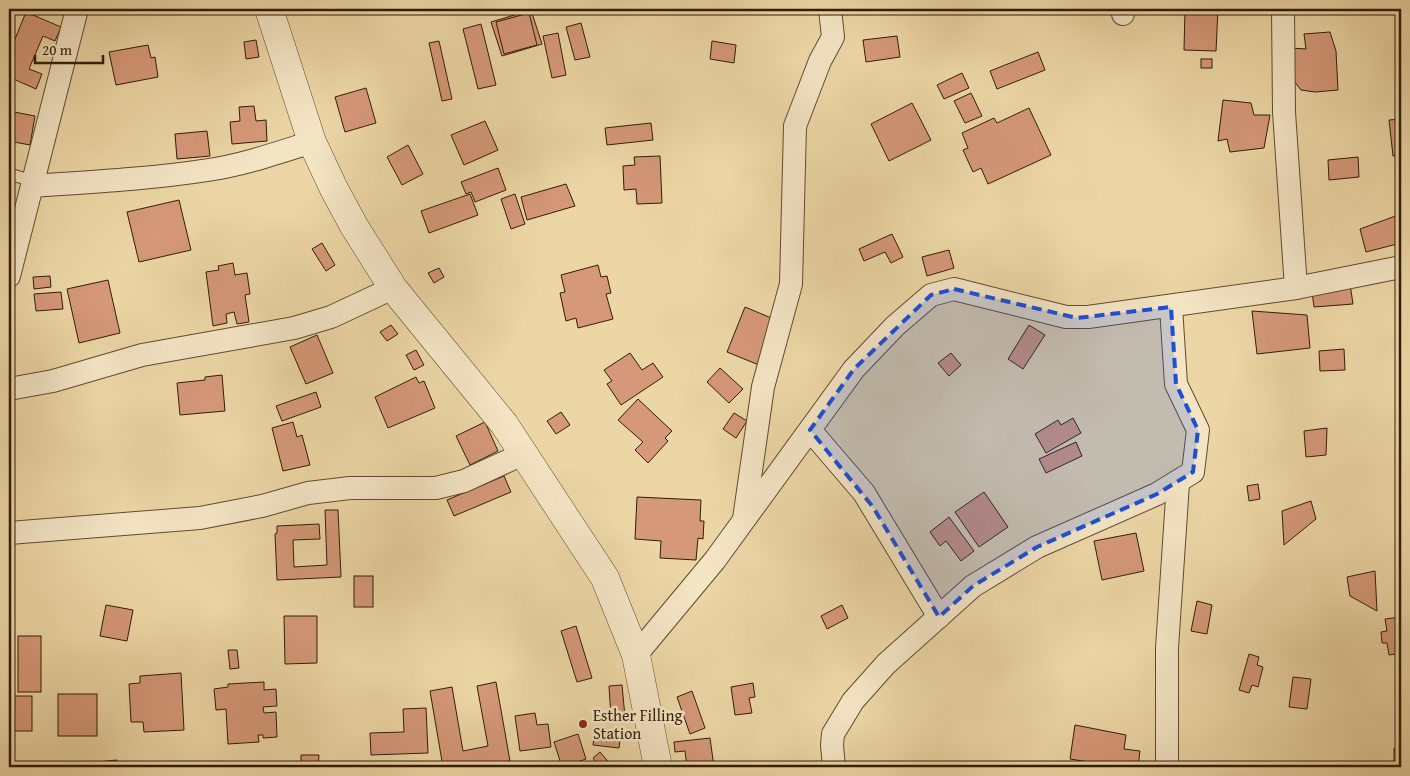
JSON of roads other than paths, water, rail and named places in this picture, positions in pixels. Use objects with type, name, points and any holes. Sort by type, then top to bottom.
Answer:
[{"type":"street","points":[[9,276],[77,9]]},
{"type":"street","points":[[269,9],[312,142],[338,197],[393,288],[504,424],[605,578],[636,655],[657,766]]},
{"type":"street","points":[[743,522],[763,387],[791,284],[795,126],[820,61],[833,37],[830,9]]},
{"type":"street","points":[[1283,9],[1284,112],[1296,288]]},
{"type":"street","points":[[33,183],[114,180],[208,170],[253,160],[312,142]]},
{"type":"street","points":[[636,655],[715,560],[854,369],[888,333],[931,294],[954,288],[1077,318],[1171,307],[1296,288],[1401,267]]},
{"type":"street","points":[[9,390],[53,381],[142,356],[294,328],[331,317],[393,288]]},
{"type":"street","points":[[834,767],[833,734],[853,700],[886,664],[973,586],[1037,547],[1178,483],[1193,472],[1198,436],[1193,417],[1176,384],[1171,307]]},
{"type":"street","points":[[810,430],[864,493],[939,616]]},
{"type":"street","points":[[9,533],[200,518],[262,506],[308,493],[350,488],[436,488],[464,481],[523,454]]},
{"type":"street","points":[[1167,767],[1167,648],[1178,483]]},
{"type":"lane","points":[[9,174],[33,183]]},
{"type":"place","name":"Esther Filling Station","points":[[583,724]]}]
